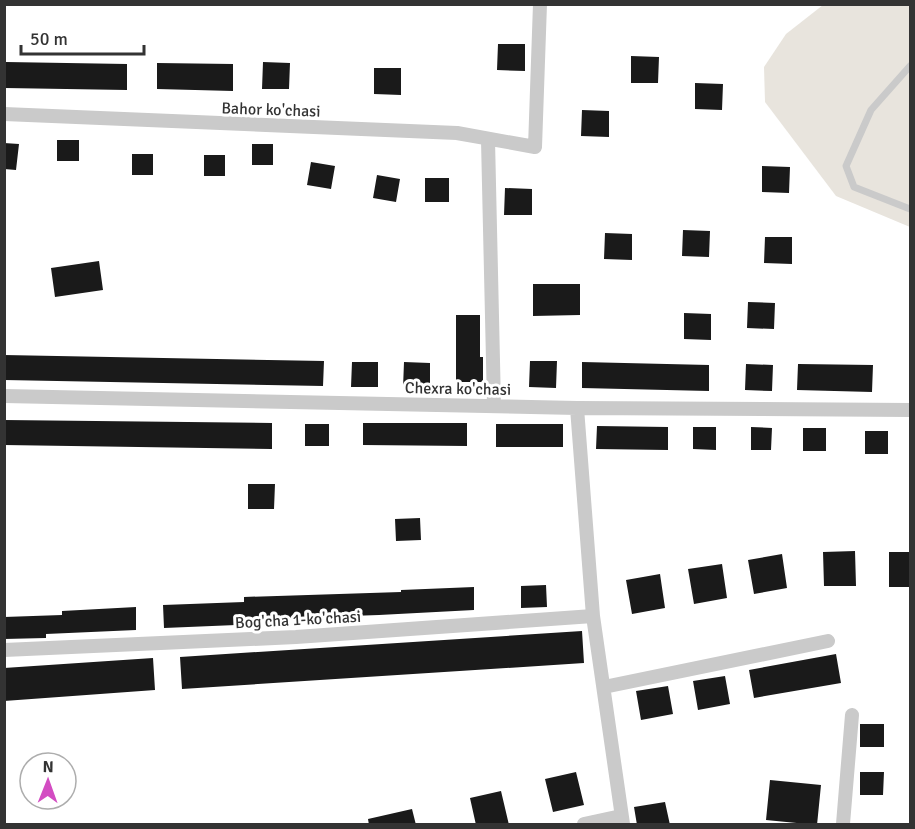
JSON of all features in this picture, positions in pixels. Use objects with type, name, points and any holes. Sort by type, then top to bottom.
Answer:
[{"type":"street","name":"Bahor ko'chasi","points":[[4,114],[457,133],[535,147],[540,4]]},
{"type":"street","points":[[488,140],[494,405]]},
{"type":"street","name":"Chexra ko'chasi","points":[[4,396],[577,408],[910,410]]},
{"type":"street","points":[[577,408],[593,616],[622,820],[584,825]]},
{"type":"street","name":"Bog'cha 1-ko'chasi","points":[[4,650],[296,637],[593,616]]},
{"type":"street","points":[[604,687],[828,641]]},
{"type":"street","points":[[843,825],[852,715]]},
{"type":"lane","points":[[910,66],[871,110],[846,166],[854,187],[910,209]]},
{"type":"shaded area","points":[[823,5],[910,5],[910,227],[836,196],[765,102],[764,67],[786,34]]},
{"type":"building","points":[[498,44],[525,44],[525,71],[497,70]]},
{"type":"building","points":[[631,56],[659,57],[658,83],[631,83]]},
{"type":"building","points":[[6,62],[127,64],[127,90],[5,88]]},
{"type":"building","points":[[263,62],[290,63],[289,89],[262,89]]},
{"type":"building","points":[[157,63],[233,64],[233,91],[157,89]]},
{"type":"building","points":[[374,68],[401,68],[401,95],[374,94]]},
{"type":"building","points":[[695,83],[723,84],[722,110],[695,109]]},
{"type":"building","points":[[582,110],[609,111],[609,137],[581,136]]},
{"type":"building","points":[[57,140],[79,140],[79,161],[57,161]]},
{"type":"building","points":[[4,143],[19,144],[16,170],[4,169]]},
{"type":"building","points":[[252,144],[273,144],[273,165],[252,165]]},
{"type":"building","points":[[132,154],[153,154],[153,175],[132,175]]},
{"type":"building","points":[[204,155],[225,155],[225,176],[204,176]]},
{"type":"building","points":[[311,162],[335,166],[331,189],[307,185]]},
{"type":"building","points":[[762,166],[790,167],[789,193],[762,192]]},
{"type":"building","points":[[377,175],[400,179],[396,202],[373,198]]},
{"type":"building","points":[[425,178],[449,178],[449,202],[425,202]]},
{"type":"building","points":[[505,188],[532,189],[532,215],[504,215]]},
{"type":"building","points":[[683,230],[710,231],[709,257],[682,256]]},
{"type":"building","points":[[605,233],[632,234],[632,260],[604,259]]},
{"type":"building","points":[[765,237],[792,237],[792,264],[764,263]]},
{"type":"building","points":[[99,261],[103,290],[55,297],[51,268]]},
{"type":"building","points":[[533,284],[580,284],[580,315],[533,316]]},
{"type":"building","points":[[748,302],[775,303],[774,329],[747,328]]},
{"type":"building","points":[[684,313],[711,314],[711,340],[684,339]]},
{"type":"building","points":[[456,315],[480,315],[480,357],[483,357],[483,382],[456,382]]},
{"type":"building","points":[[4,355],[324,361],[323,386],[4,380]]},
{"type":"building","points":[[530,361],[557,361],[556,388],[529,387]]},
{"type":"building","points":[[352,362],[378,362],[378,387],[351,387]]},
{"type":"building","points":[[404,362],[430,363],[430,388],[403,388]]},
{"type":"building","points":[[582,362],[709,365],[709,391],[582,388]]},
{"type":"building","points":[[746,364],[773,365],[772,391],[745,390]]},
{"type":"building","points":[[798,364],[873,365],[872,392],[797,390]]},
{"type":"building","points":[[4,420],[272,423],[272,449],[4,445]]},
{"type":"building","points":[[363,423],[467,423],[467,446],[363,445]]},
{"type":"building","points":[[305,424],[329,424],[329,446],[305,446]]},
{"type":"building","points":[[496,424],[563,424],[563,447],[496,447]]},
{"type":"building","points":[[597,426],[668,427],[668,450],[596,449]]},
{"type":"building","points":[[693,427],[716,427],[716,450],[693,449]]},
{"type":"building","points":[[751,427],[772,428],[771,450],[751,450]]},
{"type":"building","points":[[803,428],[826,428],[826,451],[803,451]]},
{"type":"building","points":[[865,431],[888,431],[888,454],[865,454]]},
{"type":"building","points":[[248,484],[275,484],[274,509],[248,509]]},
{"type":"building","points":[[420,518],[421,540],[396,541],[395,519]]},
{"type":"building","points":[[855,551],[856,586],[824,586],[823,552]]},
{"type":"building","points":[[889,552],[910,552],[910,587],[889,587]]},
{"type":"building","points":[[782,554],[787,588],[754,594],[748,560]]},
{"type":"building","points":[[722,564],[727,598],[694,604],[688,569]]},
{"type":"building","points":[[660,574],[665,608],[632,614],[626,580]]},
{"type":"building","points":[[546,585],[547,607],[521,608],[521,586]]},
{"type":"building","points":[[474,587],[474,610],[236,620],[236,625],[164,628],[163,605],[244,602],[244,597],[401,592],[401,590]]},
{"type":"building","points":[[136,607],[136,630],[46,634],[46,638],[4,639],[4,617],[62,615],[62,611]]},
{"type":"building","points":[[582,631],[584,663],[182,689],[180,657]]},
{"type":"building","points":[[836,654],[841,683],[754,698],[749,670]]},
{"type":"building","points":[[153,658],[155,690],[4,701],[4,668]]},
{"type":"building","points":[[725,676],[730,704],[698,710],[693,681]]},
{"type":"building","points":[[668,686],[673,714],[641,720],[636,691]]},
{"type":"building","points":[[860,724],[884,724],[884,747],[860,747]]},
{"type":"building","points":[[576,772],[584,805],[553,812],[545,779]]},
{"type":"building","points":[[860,772],[884,772],[883,795],[860,795]]},
{"type":"building","points":[[770,780],[821,785],[817,825],[766,820]]},
{"type":"building","points":[[501,791],[509,825],[476,825],[470,798]]},
{"type":"building","points":[[665,802],[670,825],[637,825],[634,807]]},
{"type":"building","points":[[412,809],[416,825],[369,825],[368,819]]}]
